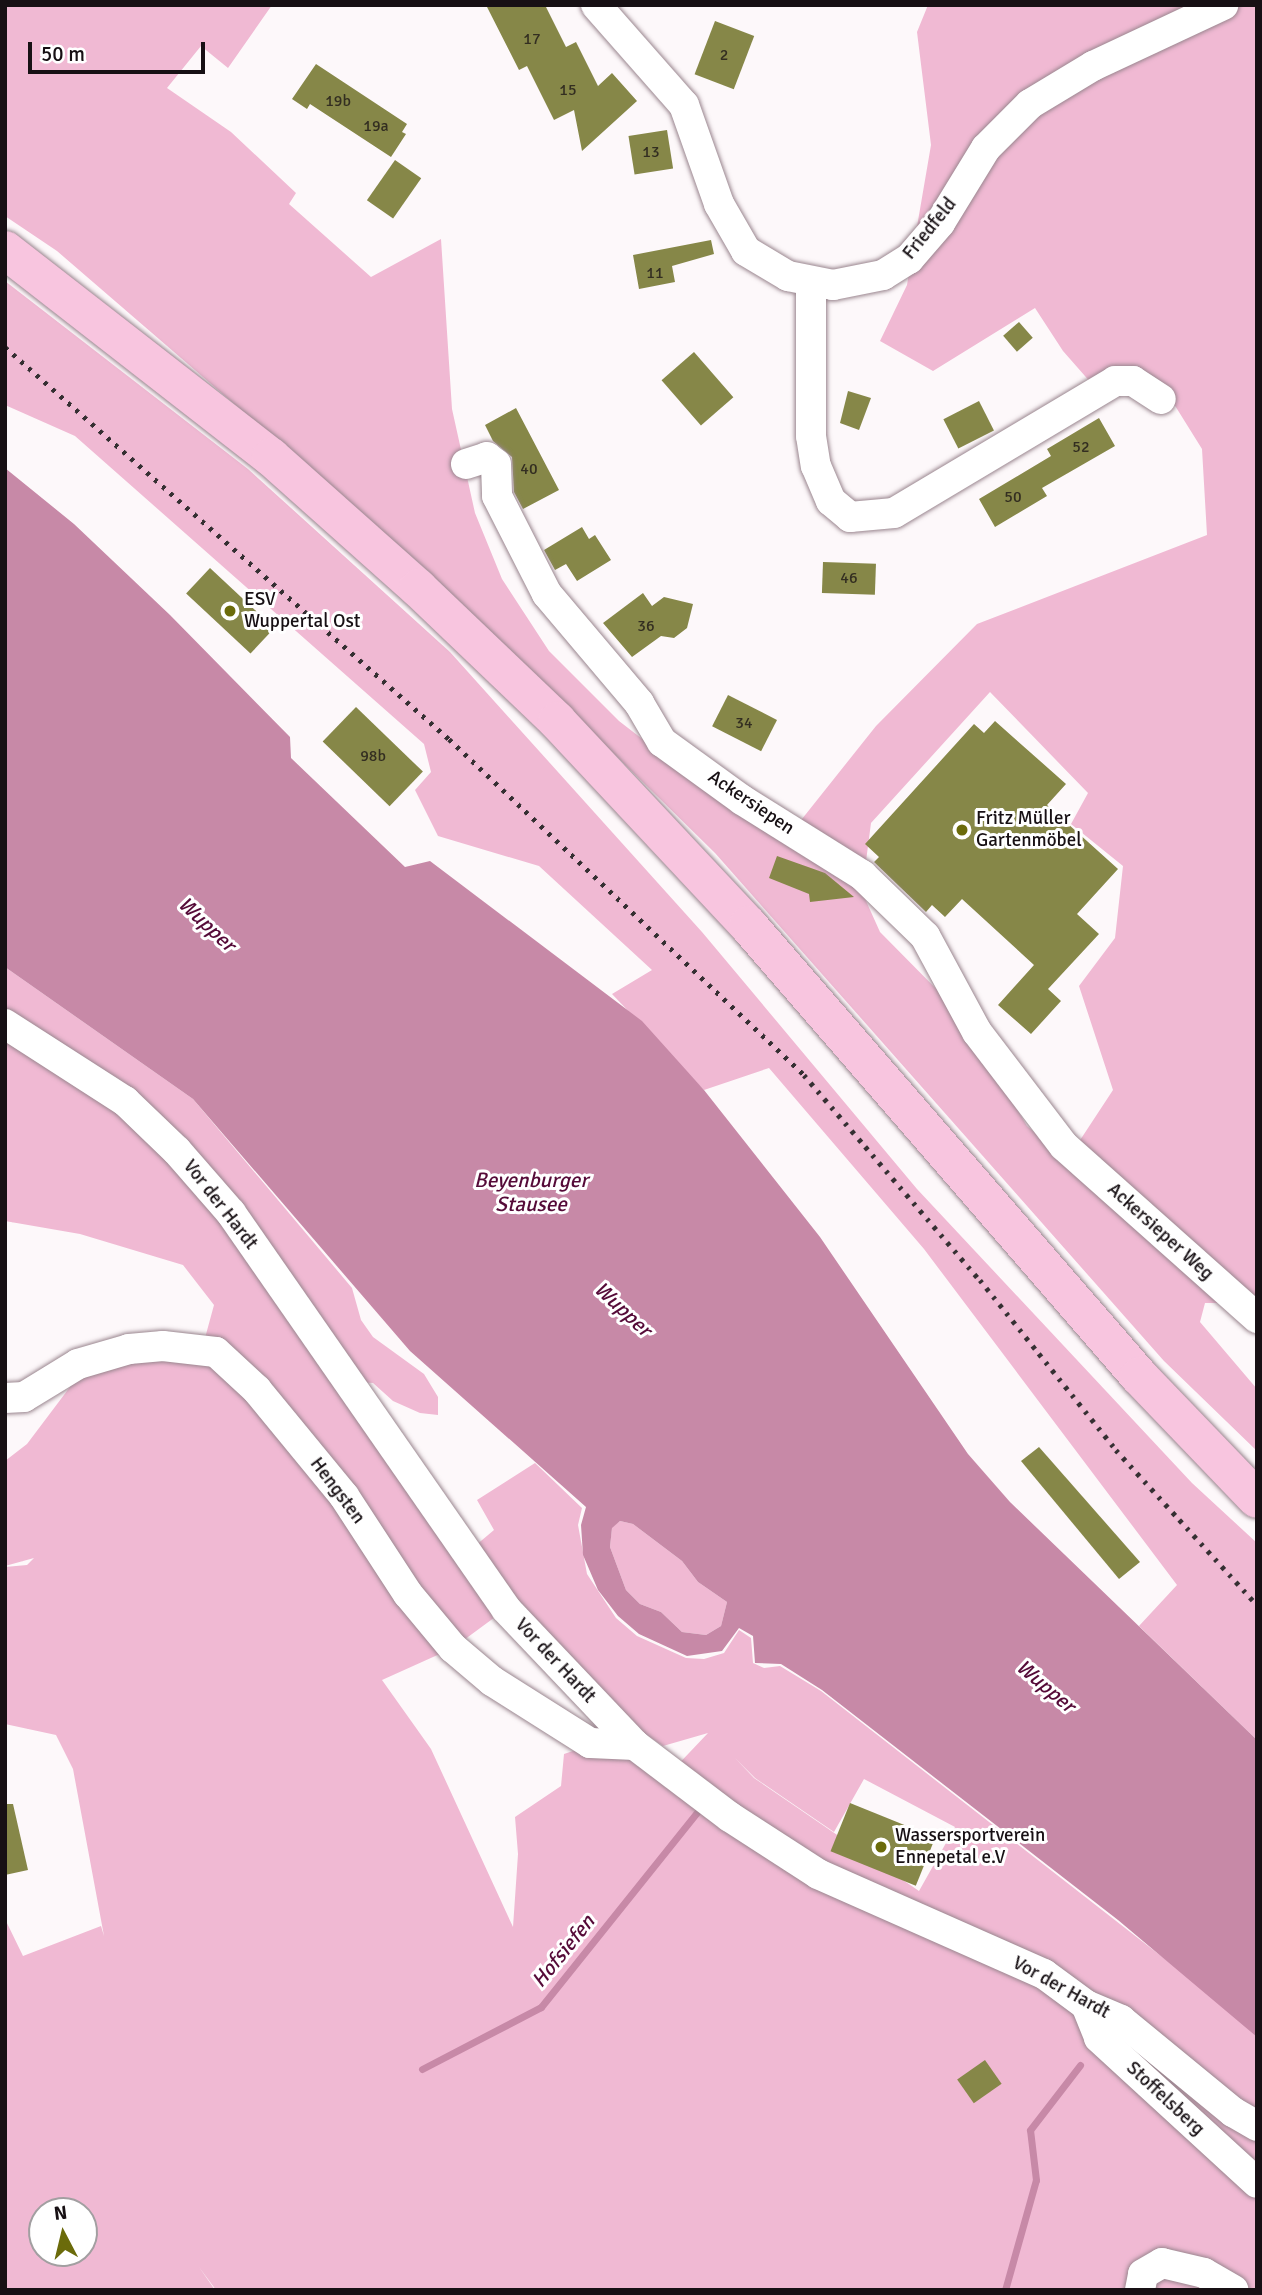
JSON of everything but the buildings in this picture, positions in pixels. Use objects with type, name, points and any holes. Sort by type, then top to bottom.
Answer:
[{"type":"main road","points":[[5,250],[271,457],[418,588],[557,721],[748,925],[1139,1376],[1257,1499]]},
{"type":"street","name":"Friedfeld","points":[[596,5],[684,105],[719,204],[746,251],[788,276],[811,283],[854,284],[897,267],[940,223],[986,148],[1021,112],[1093,66],[1223,5]]},
{"type":"street","points":[[811,283],[811,436],[827,494],[850,517],[894,513],[1115,381],[1133,381],[1161,399]]},
{"type":"street","name":"Ackersiepen","points":[[466,464],[487,457],[496,464],[497,496],[547,594],[639,703],[662,742],[742,800],[862,875],[925,936],[977,1032],[1064,1146]]},
{"type":"street","name":"Vor der Hardt","points":[[5,1024],[125,1101],[177,1151],[230,1213],[506,1609],[635,1745],[730,1817],[818,1874],[1044,1974],[1086,2005],[1121,2020],[1233,2112],[1257,2126]]},
{"type":"street","name":"Ackersieper Weg","points":[[1064,1146],[1257,1318]]},
{"type":"street","name":"Hengsten","points":[[5,1398],[24,1397],[78,1364],[129,1349],[163,1346],[216,1352],[257,1391],[344,1496],[408,1594],[453,1648],[492,1681],[590,1743],[635,1745]]},
{"type":"street","name":"Stoffelsberg","points":[[1086,2005],[1099,2038],[1257,2183]]},
{"type":"street","points":[[1140,2290],[1143,2274],[1162,2263],[1204,2273],[1233,2290]]},
{"type":"shaded area","points":[[5,5],[272,5],[228,68],[201,46],[167,88],[231,132],[296,193],[289,204],[371,277],[441,239],[452,409],[475,513],[502,579],[549,651],[619,721],[663,755],[798,824],[876,726],[977,624],[1207,535],[1202,449],[1164,388],[1092,384],[1063,351],[1035,308],[933,371],[880,341],[907,285],[931,145],[917,32],[928,5],[1257,5],[1257,1314],[1234,1303],[1205,1303],[1200,1322],[1257,1389],[1257,1451],[1164,1361],[715,853],[428,571],[57,251],[5,216]],"holes":[[[990,692],[1088,793],[1071,824],[1123,866],[1115,938],[1079,986],[1113,1090],[1067,1160],[1027,1126],[960,1013],[880,932],[862,892],[871,823]]]},
{"type":"shaded area","points":[[5,281],[248,469],[450,652],[702,932],[917,1189],[1192,1483],[1257,1543],[1257,1740],[1139,1626],[1177,1585],[924,1249],[769,1068],[704,1090],[612,994],[652,970],[539,866],[438,836],[415,790],[431,772],[424,744],[75,436],[5,405]]},
{"type":"shaded area","points":[[5,967],[193,1099],[352,1288],[361,1320],[373,1337],[424,1374],[438,1397],[438,1415],[420,1413],[393,1401],[373,1383],[345,1381],[506,1609],[453,1648],[382,1680],[431,1749],[513,1927],[518,1854],[515,1817],[561,1786],[564,1754],[600,1742],[670,1773],[708,1733],[663,1746],[623,1719],[514,1600],[475,1546],[494,1530],[477,1500],[535,1463],[582,1508],[578,1525],[587,1574],[616,1618],[637,1636],[686,1658],[704,1659],[724,1653],[739,1630],[751,1638],[753,1663],[764,1668],[780,1666],[821,1691],[1220,2002],[1257,2037],[1257,2290],[216,2290],[199,2267],[215,2290],[5,2290],[5,1919],[23,1956],[101,1926],[104,1936],[73,1769],[56,1735],[5,1724],[5,1567],[27,1565],[34,1558],[5,1566],[5,1461],[27,1444],[76,1379],[116,1361],[202,1349],[214,1305],[183,1265],[80,1234],[5,1221]],"holes":[[[735,1758],[755,1778],[834,1832],[864,1779],[955,1827],[919,1891],[754,1778]]]},
{"type":"shaded area","points":[[620,1521],[633,1524],[682,1561],[698,1582],[727,1602],[721,1626],[706,1635],[682,1632],[661,1612],[640,1604],[626,1590],[610,1547],[612,1527]]},
{"type":"water","name":"Beyenburger Stausee","points":[[5,468],[74,524],[170,615],[290,737],[291,758],[405,867],[430,861],[642,1021],[704,1090],[820,1237],[968,1454],[1010,1502],[1257,1740],[1257,2037],[1118,1920],[822,1690],[781,1664],[755,1663],[753,1636],[739,1628],[722,1651],[687,1656],[639,1634],[618,1616],[598,1590],[583,1555],[581,1525],[586,1507],[410,1351],[193,1099],[5,967]],"holes":[[[620,1521],[633,1524],[682,1561],[698,1582],[727,1602],[721,1626],[706,1635],[682,1632],[661,1612],[640,1604],[626,1590],[610,1547],[612,1528]]]},
{"type":"waterway","name":"Hofsiefen","points":[[422,2069],[541,2007],[697,1812]]},
{"type":"waterway","points":[[1005,2290],[1036,2180],[1030,2130],[1080,2065]]},
{"type":"railway","points":[[5,347],[449,739],[804,1075],[980,1280],[1116,1450],[1257,1605]]},
{"type":"place","name":"ESV Wuppertal Ost","points":[[230,611]]},
{"type":"place","name":"Fritz Müller Gartenmöbel","points":[[962,830]]},
{"type":"place","name":"Wassersportverein Ennepetal e.V","points":[[881,1847]]},
{"type":"water label","name":"Wupper","points":[[207,924]]},
{"type":"water label","name":"Wupper","points":[[623,1309]]},
{"type":"water label","name":"Wupper","points":[[1046,1686]]}]
